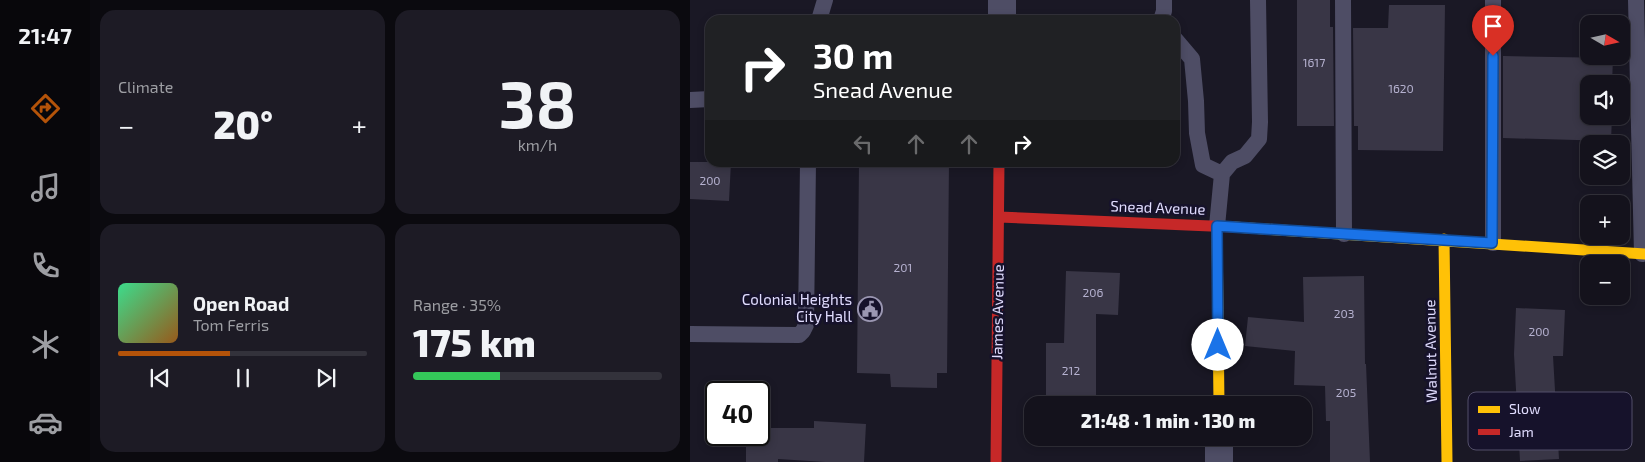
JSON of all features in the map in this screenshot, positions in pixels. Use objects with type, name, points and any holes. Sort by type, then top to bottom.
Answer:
[{"type":"street","points":[[1002,0],[1002,15]]},
{"type":"street","name":"James Avenue","points":[[996,462],[1000,167]]},
{"type":"street","name":"Snead Avenue","points":[[999,217],[1217,226],[1643,254]]},
{"type":"street","points":[[1217,226],[1219,396]]},
{"type":"street","name":"Walnut Avenue","points":[[1444,240],[1448,462]]},
{"type":"street","points":[[1219,446],[1219,462]]},
{"type":"lane","points":[[820,15],[825,0]]},
{"type":"lane","points":[[1163,15],[1164,0]]},
{"type":"lane","points":[[1217,226],[1222,174],[1232,162],[1245,156],[1259,139],[1258,0]]},
{"type":"lane","points":[[1343,0],[1344,234]]},
{"type":"lane","points":[[1492,243],[1494,0]]},
{"type":"lane","points":[[1636,0],[1643,254]]},
{"type":"lane","points":[[1180,46],[1192,59],[1197,133],[1203,165],[1222,174]]},
{"type":"lane","points":[[690,100],[705,99]]},
{"type":"lane","points":[[690,334],[799,336],[803,332],[806,326],[808,167]]},
{"type":"building","points":[[1297,0],[1330,0],[1330,27],[1333,27],[1334,126],[1297,126]]},
{"type":"building","points":[[1389,5],[1445,5],[1443,151],[1358,150],[1358,126],[1354,126],[1353,28],[1388,28]]},
{"type":"building","points":[[1503,56],[1580,57],[1580,65],[1613,65],[1612,75],[1580,75],[1580,125],[1612,125],[1611,135],[1580,135],[1580,140],[1503,138]]},
{"type":"building","points":[[690,162],[705,162],[705,167],[731,167],[729,201],[690,199]]},
{"type":"building","points":[[859,167],[949,167],[947,373],[937,373],[937,388],[891,387],[890,374],[857,373]]},
{"type":"building","points":[[1066,271],[1120,273],[1118,315],[1096,314],[1096,396],[1046,396],[1046,343],[1064,343]]},
{"type":"building","points":[[1364,276],[1365,364],[1370,462],[1330,462],[1330,421],[1326,421],[1325,386],[1294,385],[1295,351],[1245,346],[1248,317],[1304,322],[1303,277]]},
{"type":"building","points":[[1516,308],[1565,310],[1563,356],[1553,356],[1555,392],[1516,392],[1514,354]]},
{"type":"building","points":[[814,421],[866,424],[864,462],[778,459],[778,462],[746,462],[746,446],[770,446],[770,428],[814,428]]},
{"type":"building","points":[[1519,450],[1558,450],[1559,459],[1520,461]]},
{"type":"traffic: slow","points":[[1217,226],[1219,396]]},
{"type":"traffic: slow","points":[[1234,227],[1645,254]]},
{"type":"traffic: slow","points":[[1444,239],[1447,462]]},
{"type":"traffic: jam","points":[[996,462],[999,167]]},
{"type":"traffic: jam","points":[[999,217],[1234,227]]},
{"type":"place","name":"Colonial Heights City Hall","points":[[870,309]]},
{"type":"route","points":[[1218,345],[1217,226],[1492,243],[1493,56]]}]
